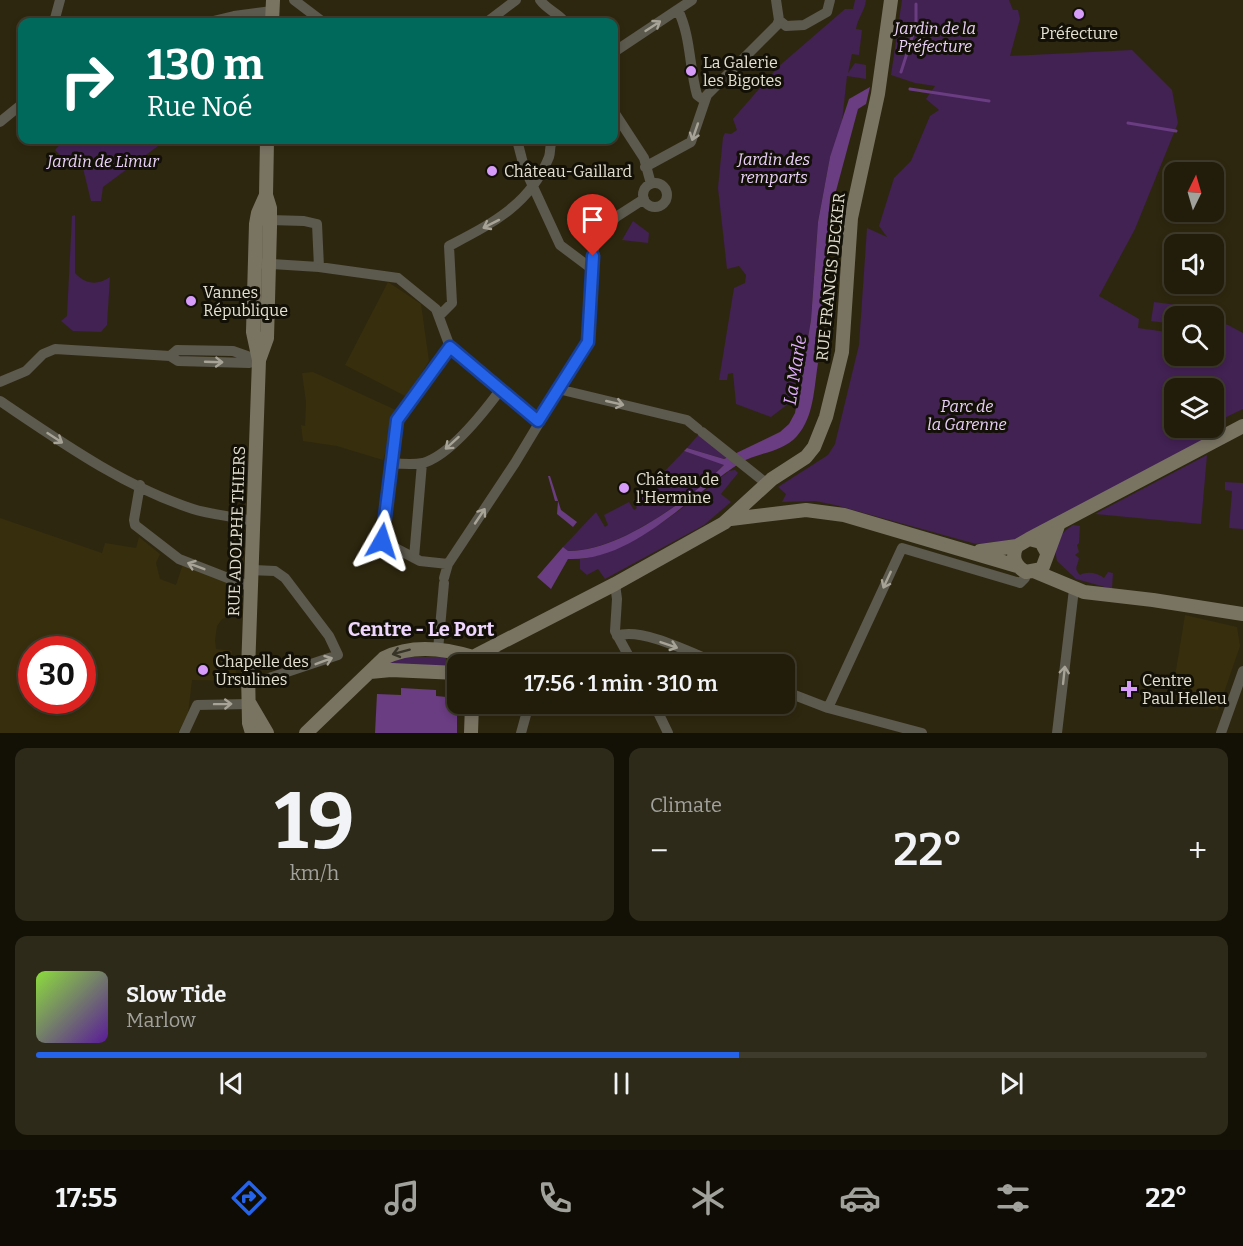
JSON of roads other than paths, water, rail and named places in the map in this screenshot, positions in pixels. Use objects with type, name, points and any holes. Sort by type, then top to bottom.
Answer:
[{"type":"main road","name":"RUE FRANCIS DECKER","points":[[731,519],[766,483],[806,458],[819,438],[826,417],[842,352],[851,218],[879,94],[891,0]]},
{"type":"main road","name":"RUE ADOLPHE THIERS","points":[[263,263],[270,220],[266,195],[267,144]]},
{"type":"main road","name":"RUE ADOLPHE THIERS","points":[[252,733],[248,685],[252,521],[259,360],[267,338],[258,213],[266,195]]},
{"type":"main road","points":[[974,552],[1017,546],[1243,426]]},
{"type":"main road","points":[[484,654],[731,519],[815,510],[844,515],[974,552],[1074,589],[1097,595],[1153,600],[1243,615]]},
{"type":"main road","points":[[1026,570],[1046,564],[1059,523]]},
{"type":"main road","points":[[1029,539],[1041,542],[1047,555],[1074,589]]},
{"type":"main road","points":[[1017,546],[1014,556],[1026,570]]},
{"type":"main road","points":[[306,733],[370,672],[392,655],[416,649],[438,650],[454,654]]},
{"type":"main road","points":[[370,672],[447,673]]},
{"type":"main road","points":[[249,704],[267,733]]},
{"type":"main road","points":[[471,733],[472,714]]},
{"type":"street","points":[[55,18],[60,0]]},
{"type":"street","points":[[294,0],[318,18]]},
{"type":"street","points":[[618,49],[692,0]]},
{"type":"street","points":[[776,0],[779,20],[786,26],[804,25],[827,12],[831,0]]},
{"type":"street","points":[[492,18],[513,2]]},
{"type":"street","points":[[543,4],[558,12],[562,18]]},
{"type":"street","points":[[678,10],[687,28],[691,71],[697,95],[705,101]]},
{"type":"street","points":[[226,18],[272,11]]},
{"type":"street","points":[[645,167],[691,142],[707,95],[779,20]]},
{"type":"street","points":[[0,122],[18,107]]},
{"type":"street","points":[[618,118],[644,159],[651,184]]},
{"type":"street","points":[[519,144],[525,168],[560,244],[592,269]]},
{"type":"street","points":[[440,315],[452,303],[449,246],[500,220],[527,193],[549,156],[552,144]]},
{"type":"street","points":[[658,183],[664,187],[667,197],[663,204],[649,205],[644,199],[644,192],[651,184],[658,183]]},
{"type":"street","points":[[438,650],[447,564],[515,463],[538,421],[588,342],[594,243],[616,217],[644,199]]},
{"type":"street","points":[[270,220],[294,220],[317,224],[319,267]]},
{"type":"street","points":[[263,263],[319,267],[398,278],[432,305],[440,315],[444,334],[450,347],[538,421]]},
{"type":"street","points":[[447,564],[414,558],[382,541],[397,420],[450,347]]},
{"type":"street","points":[[0,382],[26,371],[40,358],[55,349],[170,356],[178,361],[249,363],[259,360]]},
{"type":"street","points":[[391,463],[422,463],[435,459],[479,418],[497,386]]},
{"type":"street","points":[[558,389],[687,420],[766,483]]},
{"type":"street","points":[[0,401],[99,467],[194,509],[252,521]]},
{"type":"street","points":[[414,558],[422,463]]},
{"type":"street","points":[[140,485],[135,525],[179,559],[250,586]]},
{"type":"street","points":[[828,708],[902,548],[1020,583],[1025,578],[1026,570]]},
{"type":"street","points":[[248,685],[338,655],[329,636],[285,578],[275,571],[251,570]]},
{"type":"street","points":[[615,584],[617,599],[614,626],[627,654]]},
{"type":"street","points":[[1057,733],[1074,589]]},
{"type":"street","points":[[617,636],[632,634],[669,644],[694,654]]},
{"type":"street","points":[[1221,733],[1243,671]]},
{"type":"street","points":[[795,695],[828,708],[921,733]]},
{"type":"street","points":[[184,733],[196,705],[249,704]]},
{"type":"street","points":[[521,733],[526,714]]},
{"type":"street","points":[[659,714],[668,733]]},
{"type":"waterway","points":[[901,72],[916,25],[916,4]]},
{"type":"waterway","name":"La Marle","points":[[910,89],[989,101]]},
{"type":"waterway","name":"La Marle","points":[[1128,123],[1176,131]]},
{"type":"place","name":"Préfecture","points":[[1079,14]]},
{"type":"place","name":"La Galerie les Bigotes","points":[[691,71]]},
{"type":"place","name":"Château-Gaillard","points":[[492,171]]},
{"type":"place","name":"Vannes République","points":[[191,301]]},
{"type":"place","name":"Château de l'Hermine","points":[[624,488]]},
{"type":"place","name":"Chapelle des Ursulines","points":[[203,670]]},
{"type":"place","name":"Centre Paul Helleu","points":[[1129,689]]},
{"type":"district","name":"Centre - Le Port","points":[[421,629]]},
{"type":"park label","name":"Jardin de la Préfecture","points":[[935,37]]},
{"type":"park label","name":"Jardin de Limur","points":[[103,161]]},
{"type":"park label","name":"Jardin des remparts","points":[[774,168]]},
{"type":"park label","name":"Parc de la Garenne","points":[[967,415]]}]
